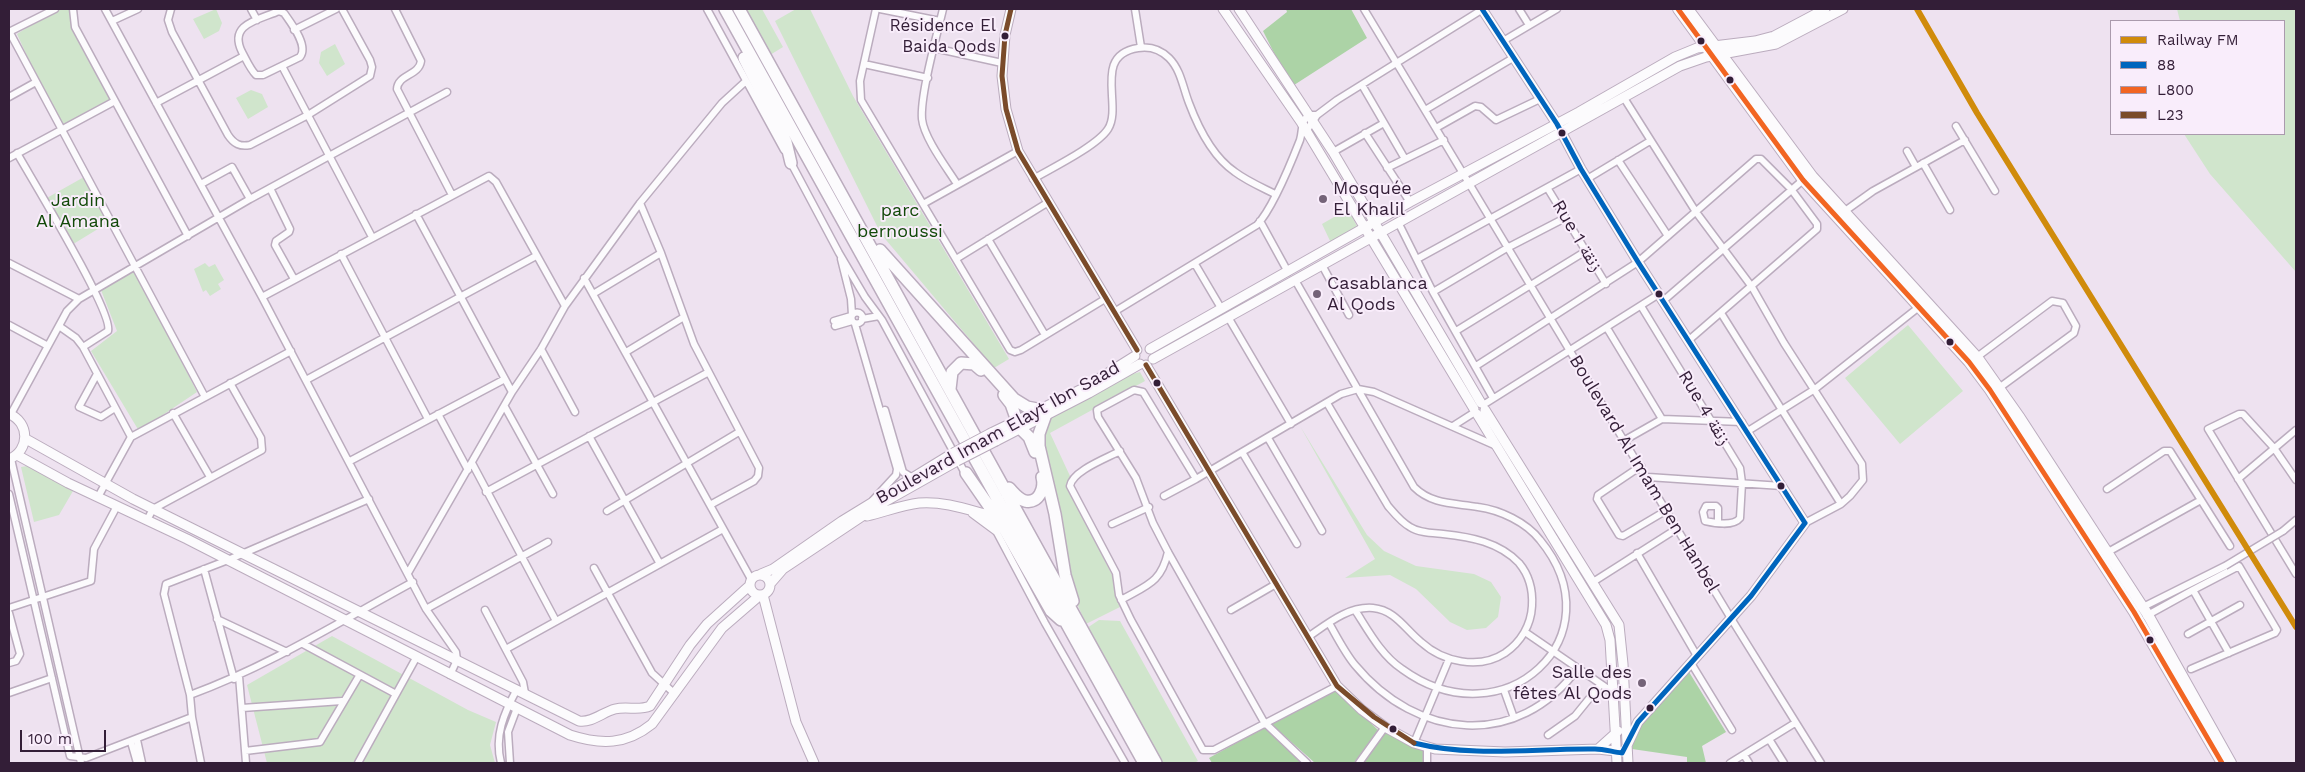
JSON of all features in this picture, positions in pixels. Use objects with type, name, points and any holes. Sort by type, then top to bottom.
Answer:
[{"type":"highway","points":[[723,9],[731,33],[786,142],[791,163]]},
{"type":"highway","points":[[723,9],[1144,763]]},
{"type":"highway","points":[[739,9],[1156,763]]},
{"type":"highway","points":[[845,198],[886,258],[1014,399],[1027,407],[1043,413],[1039,446],[1055,514],[1065,575],[1084,633]]},
{"type":"highway","points":[[950,390],[952,372],[956,367],[961,363],[974,364],[1008,399],[1019,425],[1032,442],[1043,481],[1043,489],[1039,496],[1032,500],[1024,501],[1017,497],[996,473]]},
{"type":"highway","points":[[966,474],[1002,525],[1051,611],[1058,620],[1066,622]]},
{"type":"main road","points":[[1678,9],[1714,51],[1812,176],[1977,357],[2108,552],[2222,763]]},
{"type":"main road","points":[[1688,9],[1714,51],[1803,180],[1969,362],[1990,390],[2141,614],[2231,763]]},
{"type":"street","points":[[54,9],[9,32],[204,396]]},
{"type":"street","points":[[73,9],[75,27],[188,236]]},
{"type":"street","points":[[105,9],[291,351],[426,609],[454,648],[457,660],[450,675]]},
{"type":"street","points":[[112,21],[138,9]]},
{"type":"street","points":[[172,9],[169,14],[169,26],[228,135],[232,141],[241,146],[250,145],[308,115],[367,80],[372,72],[370,60],[342,9]]},
{"type":"street","points":[[251,9],[257,20]]},
{"type":"street","points":[[294,30],[336,9]]},
{"type":"street","points":[[395,9],[420,62],[418,68],[397,85],[399,95],[452,195]]},
{"type":"street","points":[[707,9],[839,253],[865,297],[879,316],[1125,763]]},
{"type":"street","points":[[876,9],[864,64],[860,90],[861,100],[1010,350],[1017,352],[1105,299]]},
{"type":"street","points":[[880,9],[940,21]]},
{"type":"street","points":[[943,9],[928,78],[922,121],[935,149],[957,184]]},
{"type":"street","points":[[1011,9],[1002,63],[1006,109],[1018,151],[1033,180],[1337,686],[1362,710],[1384,727],[1414,743],[1427,747],[1505,752],[1598,749],[1622,753],[1638,722],[1732,620],[1768,575],[1805,523],[1841,504],[1855,492],[1863,480],[1862,464],[1784,343],[1752,287],[1696,212],[1624,98]]},
{"type":"street","points":[[1135,9],[1141,47]]},
{"type":"street","points":[[1223,9],[1301,122],[1304,134],[1619,625],[1628,763]]},
{"type":"street","points":[[1239,9],[1312,118],[1381,232],[1479,409],[1494,445],[1606,624],[1610,640],[1614,693],[1616,763]]},
{"type":"street","name":"Boulevard Al Imam Ben Hanbel","points":[[1364,9],[1470,183],[1507,248],[1648,477],[1732,620],[1821,763]]},
{"type":"street","points":[[1301,122],[1312,118],[1337,100],[1483,9],[1513,58],[1558,124],[1581,169],[1638,262],[1805,523]]},
{"type":"street","points":[[1529,25],[1521,11],[1530,9]]},
{"type":"street","points":[[1502,41],[1556,9]]},
{"type":"street","points":[[1714,51],[1774,36],[1825,9]]},
{"type":"street","points":[[1142,359],[1143,347],[1150,349],[1410,202],[1558,124],[1675,57],[1776,44],[1843,9]]},
{"type":"street","points":[[280,11],[284,13],[294,30],[302,45],[303,53],[300,58],[259,75],[252,70],[237,42],[237,35],[244,27],[280,11]]},
{"type":"street","points":[[1033,180],[1098,139],[1108,129],[1113,114],[1110,85],[1114,66],[1125,53],[1141,47],[1155,49],[1172,60],[1201,130],[1225,163],[1233,171],[1275,194]]},
{"type":"street","points":[[934,48],[1002,63]]},
{"type":"street","name":"Boulevard Imam Elayt Ibn Saad","points":[[761,574],[773,569],[871,502],[912,478],[1043,413],[1142,359],[1228,317],[1680,66],[1714,51]]},
{"type":"street","points":[[156,102],[244,56]]},
{"type":"street","points":[[1425,110],[1513,58]]},
{"type":"street","points":[[864,64],[928,78]]},
{"type":"street","points":[[282,66],[372,237]]},
{"type":"street","points":[[408,573],[512,392],[541,349],[565,306],[584,278],[640,202],[728,96],[746,81]]},
{"type":"street","points":[[9,97],[36,82]]},
{"type":"street","points":[[1362,85],[1406,159]]},
{"type":"street","points":[[12,458],[23,448],[26,439],[22,424],[10,414],[70,307],[79,299],[250,199],[448,92]]},
{"type":"street","points":[[1436,128],[1475,106],[1480,107],[1496,120],[1540,99]]},
{"type":"street","points":[[9,158],[115,101]]},
{"type":"street","points":[[1114,312],[1195,264],[1251,229],[1260,221],[1312,118]]},
{"type":"street","points":[[1333,152],[1384,123]]},
{"type":"street","points":[[1956,126],[1995,191]]},
{"type":"street","points":[[1365,133],[1410,202]]},
{"type":"street","points":[[1387,168],[1444,140]]},
{"type":"street","points":[[1587,179],[1650,140]]},
{"type":"street","points":[[1845,211],[1873,191],[1965,140]]},
{"type":"street","points":[[924,204],[1018,151]]},
{"type":"street","points":[[1907,151],[1916,168]]},
{"type":"street","points":[[17,153],[107,316],[109,329],[83,347]]},
{"type":"street","points":[[1476,366],[1551,320],[1638,262],[1758,159],[1791,190],[1817,224],[1817,229],[1721,314],[1688,340]]},
{"type":"street","points":[[1618,160],[1668,236]]},
{"type":"street","points":[[1923,163],[1950,210]]},
{"type":"street","points":[[201,184],[232,167],[250,199]]},
{"type":"street","points":[[1417,259],[1489,218],[1548,189],[1581,169]]},
{"type":"street","points":[[262,297],[372,237],[491,176],[565,306]]},
{"type":"street","points":[[1454,426],[1494,398],[1641,306],[1661,298],[1723,250],[1803,180]]},
{"type":"street","points":[[270,188],[290,229],[288,233],[276,241],[276,245],[294,280]]},
{"type":"street","name":"Rue 1 زنقة","points":[[1548,189],[1606,284]]},
{"type":"street","points":[[640,202],[690,334],[707,373],[757,464],[758,476],[754,481],[710,505]]},
{"type":"street","points":[[956,259],[1047,203]]},
{"type":"street","points":[[416,214],[512,392]]},
{"type":"street","points":[[1433,292],[1507,248],[1565,218]]},
{"type":"street","points":[[1260,221],[1288,272]]},
{"type":"street","points":[[1398,222],[1433,292],[1494,398]]},
{"type":"street","points":[[988,239],[1045,335]]},
{"type":"street","points":[[1456,331],[1586,251]]},
{"type":"street","points":[[839,253],[856,303],[856,319],[897,468],[896,475],[871,502]]},
{"type":"street","points":[[341,254],[428,419]]},
{"type":"street","points":[[593,294],[661,254]]},
{"type":"street","points":[[306,380],[536,256]]},
{"type":"street","points":[[9,263],[79,299]]},
{"type":"street","points":[[1195,264],[1221,308]]},
{"type":"street","points":[[1322,265],[1349,315]]},
{"type":"street","points":[[584,278],[724,529],[750,582],[752,593],[761,596]]},
{"type":"street","points":[[1295,280],[1406,474],[1421,494],[1438,501],[1479,507],[1504,514],[1530,530],[1550,552],[1560,568],[1566,594],[1564,621],[1553,652],[1534,673],[1504,690],[1469,695],[1437,688],[1402,670],[1374,639],[1355,610]]},
{"type":"street","points":[[1977,357],[2052,301],[2063,303],[2076,326],[2074,333],[1999,388]]},
{"type":"street","name":"Rue 4 زنقة","points":[[1641,306],[1740,468],[1742,483],[1740,518],[1734,523],[1718,522]]},
{"type":"street","points":[[1748,432],[1815,389],[1919,307]]},
{"type":"street","points":[[1721,314],[1841,504]]},
{"type":"street","points":[[835,323],[879,316]]},
{"type":"street","points":[[626,352],[684,317]]},
{"type":"street","points":[[1228,317],[1291,424]]},
{"type":"street","points":[[856,319],[902,468],[905,475],[912,478]]},
{"type":"street","points":[[9,325],[48,346]]},
{"type":"street","points":[[59,326],[76,338],[83,347],[131,437]]},
{"type":"street","points":[[1607,328],[1662,419]]},
{"type":"street","points":[[541,349],[575,412]]},
{"type":"street","points":[[98,497],[131,437],[204,396],[291,351]]},
{"type":"street","points":[[486,492],[707,373]]},
{"type":"street","points":[[97,374],[80,407],[101,417],[115,408]]},
{"type":"street","points":[[350,462],[505,379]]},
{"type":"street","points":[[147,520],[154,509],[263,449],[261,438],[230,383]]},
{"type":"street","points":[[1164,496],[1209,472],[1326,403],[1358,388],[1374,392],[1494,445]]},
{"type":"street","points":[[1196,479],[1142,390],[1134,390],[1097,410],[1098,417],[1136,478],[1153,523],[1168,552],[1264,722],[1307,763]]},
{"type":"street","points":[[1308,637],[1329,623],[1355,610],[1377,609],[1392,614],[1422,644],[1449,659],[1478,663],[1497,658],[1519,641],[1525,632],[1531,616],[1532,589],[1520,565],[1509,554],[1494,545],[1469,537],[1418,531],[1399,518],[1388,506],[1326,403]]},
{"type":"street","points":[[504,407],[553,494]]},
{"type":"street","points":[[173,413],[210,477]]},
{"type":"street","points":[[2296,480],[2274,448],[2241,413],[2210,426],[2209,432],[2296,574]]},
{"type":"street","points":[[438,414],[468,470]]},
{"type":"street","points":[[1625,440],[1662,419],[1742,422]]},
{"type":"street","points":[[2238,479],[2296,430]]},
{"type":"street","points":[[607,511],[739,432]]},
{"type":"street","points":[[589,436],[660,564]]},
{"type":"street","points":[[1268,438],[1322,531]]},
{"type":"street","points":[[12,458],[147,520],[228,560],[570,736],[596,743],[620,741],[648,728],[660,717],[722,628],[768,591],[770,584],[767,578],[761,574],[750,582],[707,624],[690,645],[650,706],[641,709],[618,708],[587,722],[579,721],[241,554],[105,484],[26,439]]},
{"type":"street","points":[[2107,489],[2164,450],[2170,451],[2230,546]]},
{"type":"street","points":[[1120,451],[1078,473],[1071,480],[1070,486],[1116,573],[1121,600],[1202,750],[1214,750],[1264,722],[1337,686]]},
{"type":"street","points":[[1242,452],[1297,544]]},
{"type":"street","name":"Boulevard Imam Elayt Ibn Saad","points":[[770,584],[783,569],[955,457]]},
{"type":"street","points":[[12,458],[41,598],[81,761]]},
{"type":"street","points":[[472,463],[556,621]]},
{"type":"street","points":[[1641,466],[1598,495],[1597,499],[1619,535],[1623,536],[1667,510]]},
{"type":"street","points":[[1648,477],[1782,486]]},
{"type":"street","points":[[9,494],[50,678],[70,756],[81,761],[192,717]]},
{"type":"street","points":[[200,763],[190,695],[163,589],[166,584],[228,560],[369,499]]},
{"type":"street","points":[[2108,552],[2201,500]]},
{"type":"street","points":[[862,517],[917,503],[948,505],[988,515]]},
{"type":"street","points":[[9,608],[91,581],[94,549],[117,506]]},
{"type":"street","points":[[1112,524],[1148,507]]},
{"type":"street","points":[[968,509],[996,530]]},
{"type":"street","points":[[2141,614],[2283,531],[2296,520]]},
{"type":"street","points":[[1593,582],[1678,528]]},
{"type":"street","points":[[506,649],[724,529]]},
{"type":"street","points":[[426,609],[548,542]]},
{"type":"street","points":[[1121,600],[1156,580],[1164,567],[1168,552]]},
{"type":"street","points":[[1637,553],[1697,656]]},
{"type":"street","points":[[2141,614],[2239,566],[2277,626],[2275,634],[2191,669]]},
{"type":"street","points":[[594,568],[649,668],[675,694]]},
{"type":"street","points":[[204,569],[217,619],[236,677],[242,708],[246,763]]},
{"type":"street","points":[[190,695],[236,677],[303,644],[356,612],[413,582]]},
{"type":"street","points":[[1231,610],[1276,584]]},
{"type":"street","points":[[2193,590],[2229,653]]},
{"type":"street","points":[[761,596],[796,722],[814,763]]},
{"type":"street","points":[[2188,634],[2240,606]]},
{"type":"street","points":[[485,610],[525,685],[502,721],[499,734],[501,763]]},
{"type":"street","points":[[9,614],[20,654],[16,661],[9,664]]},
{"type":"street","points":[[217,619],[287,652]]},
{"type":"street","points":[[1329,623],[1352,660],[1367,678],[1398,703],[1425,717],[1443,723],[1477,726],[1514,718],[1538,708],[1550,700],[1578,668]]},
{"type":"street","points":[[1525,632],[1614,693]]},
{"type":"street","points":[[303,644],[359,676],[396,694]]},
{"type":"street","points":[[358,763],[416,658]]},
{"type":"street","points":[[1414,743],[1449,659]]},
{"type":"street","points":[[1691,663],[1732,730]]},
{"type":"street","points":[[9,693],[60,675]]},
{"type":"street","points":[[245,751],[320,742],[342,701],[359,676]]},
{"type":"street","points":[[1548,735],[1575,716],[1601,684]]},
{"type":"street","points":[[1504,690],[1514,718]]},
{"type":"street","points":[[242,708],[342,701]]},
{"type":"street","points":[[510,763],[508,732],[513,706]]},
{"type":"street","points":[[641,709],[649,717],[648,728]]},
{"type":"street","points":[[1598,749],[1626,726],[1638,722]]},
{"type":"street","points":[[1730,763],[1795,723]]},
{"type":"street","points":[[1359,763],[1384,727]]},
{"type":"street","points":[[1769,739],[1784,763]]},
{"type":"street","points":[[134,741],[136,763]]},
{"type":"street","points":[[134,741],[142,763]]},
{"type":"street","points":[[1427,747],[1427,763]]},
{"type":"street","points":[[1744,755],[1749,763]]},
{"type":"green space","points":[[56,9],[70,9],[115,99],[59,127],[17,34]]},
{"type":"green space","points":[[216,9],[222,23],[219,31],[204,39],[193,19]]},
{"type":"green space","points":[[744,9],[762,9],[783,47],[770,55]]},
{"type":"green space","name":"parc bernoussi","points":[[796,9],[810,9],[853,96],[1009,359],[994,368],[881,234],[775,21]]},
{"type":"green space","points":[[1286,9],[1351,9],[1367,38],[1291,87],[1263,31],[1287,12]]},
{"type":"green space","points":[[2177,9],[2296,9],[2296,272],[2210,174],[2185,135],[2285,135],[2285,20],[2180,20]]},
{"type":"green space","points":[[335,44],[345,64],[327,76],[319,63],[321,52]]},
{"type":"green space","points":[[251,90],[262,94],[268,107],[248,119],[236,98]]},
{"type":"green space","name":"Jardin Al Amana","points":[[84,177],[111,221],[70,246],[45,199]]},
{"type":"green space","points":[[1348,209],[1358,228],[1331,243],[1322,224]]},
{"type":"green space","points":[[205,263],[209,267],[215,264],[224,280],[218,284],[221,289],[210,296],[206,290],[203,292],[194,269]]},
{"type":"green space","points":[[134,268],[197,392],[139,431],[91,351],[117,331],[101,290]]},
{"type":"green space","points":[[1908,325],[1963,391],[1900,444],[1845,378]]},
{"type":"green space","points":[[1140,372],[1145,381],[1050,433],[1070,476],[1067,485],[1116,583],[1114,590],[1120,607],[1086,624],[1074,597],[1036,440],[1043,420],[1121,377]]},
{"type":"green space","points":[[1300,426],[1367,535],[1384,551],[1416,566],[1474,574],[1491,582],[1501,597],[1498,617],[1486,628],[1467,630],[1450,622],[1416,589],[1390,575],[1345,578],[1375,559]]},
{"type":"green space","points":[[27,466],[73,491],[59,515],[34,522],[21,467]]},
{"type":"green space","points":[[1099,620],[1120,621],[1198,761],[1194,763],[1159,763],[1087,628]]},
{"type":"green space","points":[[332,636],[468,710],[496,722],[490,745],[495,763],[267,763],[247,685]]},
{"type":"green space","points":[[1689,672],[1726,732],[1702,746],[1706,763],[1687,763],[1687,757],[1632,749],[1635,727]]},
{"type":"green space","points":[[1337,690],[1378,730],[1354,763],[1315,763],[1271,724]]},
{"type":"green space","points":[[1265,727],[1303,763],[1212,763],[1209,758]]},
{"type":"green space","points":[[1385,732],[1425,746],[1424,763],[1364,763]]},
{"type":"rail line","name":"FM","points":[[1917,9],[1977,113],[2296,627]]},
{"type":"transit line","name":"L23","points":[[1011,9],[1005,35],[1002,76],[1006,109],[1018,151],[1137,350]]},
{"type":"transit line","name":"88","points":[[1482,9],[1557,124],[1581,169],[1638,262],[1805,523]]},
{"type":"transit line","name":"L800","points":[[1678,9],[1803,180],[1969,362],[1990,390],[2134,612],[2222,763]]},
{"type":"transit line","name":"L23","points":[[1146,365],[1337,686],[1374,717],[1414,743]]},
{"type":"transit line","name":"88","points":[[1414,743],[1459,750],[1602,749],[1622,753],[1638,722],[1751,596],[1805,523]]},
{"type":"place","name":"Résidence El Baida Qods","points":[[1005,36]]},
{"type":"place","name":"Mosquée El Khalil","points":[[1323,199]]},
{"type":"place","name":"Casablanca Al Qods","points":[[1317,294]]},
{"type":"place","name":"Salle des fêtes Al Qods","points":[[1642,683]]}]
